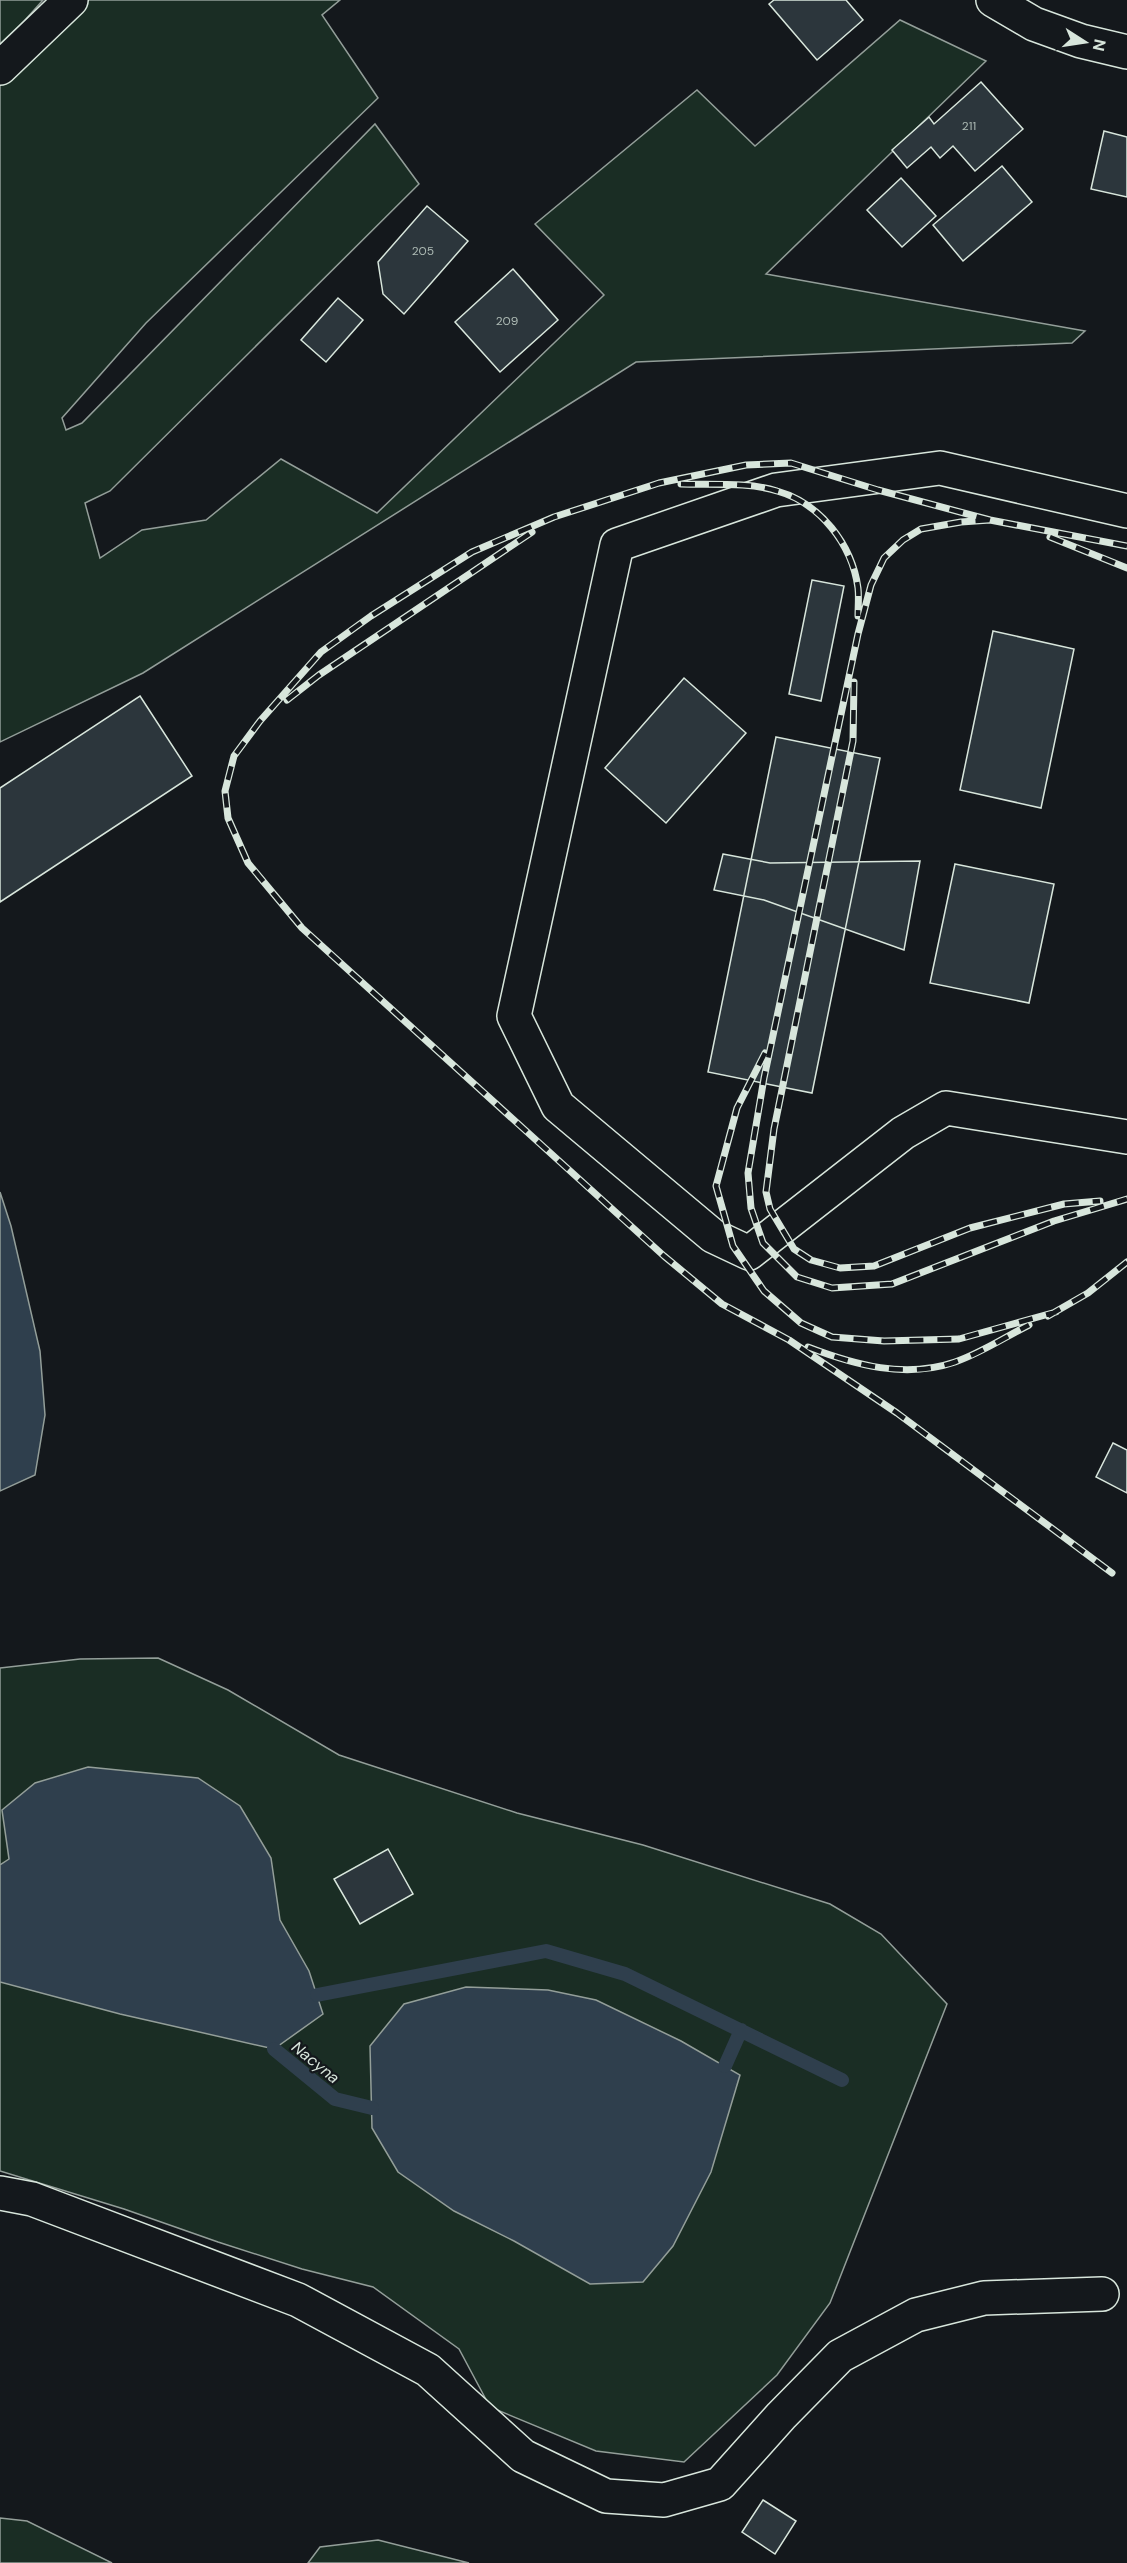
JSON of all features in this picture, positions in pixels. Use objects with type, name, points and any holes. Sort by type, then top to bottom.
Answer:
[{"type":"street","points":[[0,68],[71,0]]},
{"type":"street","points":[[993,0],[1034,24],[1081,41],[1127,52]]},
{"type":"street","points":[[1127,512],[940,468],[776,490],[617,545],[514,1016],[558,1106],[713,1236],[749,1254],[903,1133],[946,1108],[1127,1137]]},
{"type":"street","points":[[0,2193],[32,2199],[298,2300],[429,2370],[523,2456],[606,2496],[664,2500],[720,2484],[781,2416],[840,2356],[916,2315],[984,2298],[1102,2294]]},
{"type":"green space","points":[[0,0],[43,0],[0,48]]},
{"type":"green space","points":[[69,0],[340,0],[322,15],[378,98],[146,323],[62,418],[66,430],[82,423],[375,124],[419,184],[110,491],[85,503],[100,558],[142,530],[206,520],[281,459],[377,513],[604,295],[535,224],[697,90],[755,146],[900,20],[986,61],[766,274],[1085,331],[1072,343],[636,362],[143,673],[0,742],[0,65]]},
{"type":"green space","points":[[158,1658],[228,1690],[339,1755],[517,1813],[643,1845],[830,1904],[881,1934],[947,2004],[830,2303],[777,2375],[684,2462],[596,2451],[490,2407],[459,2349],[373,2287],[302,2269],[124,2209],[0,2171],[0,1668],[80,1659]]},
{"type":"green space","points":[[0,2518],[27,2521],[112,2563],[0,2563]]},
{"type":"green space","points":[[378,2540],[469,2563],[308,2563],[320,2547]]},
{"type":"water","points":[[0,1192],[11,1226],[40,1351],[45,1415],[35,1475],[0,1491]]},
{"type":"water","points":[[88,1767],[198,1778],[240,1806],[271,1858],[280,1920],[309,1971],[323,2014],[274,2049],[120,2014],[0,1982],[0,1865],[9,1859],[2,1810],[35,1783]]},
{"type":"water","points":[[466,1987],[548,1990],[596,2000],[681,2041],[740,2075],[711,2172],[673,2246],[643,2282],[590,2284],[514,2241],[454,2211],[398,2172],[372,2128],[370,2046],[404,2004]]},
{"type":"building","points":[[774,0],[846,0],[863,20],[817,60],[769,4]]},
{"type":"building","points":[[981,82],[1023,129],[975,171],[953,146],[940,158],[931,147],[907,168],[892,150],[929,117],[934,124]]},
{"type":"building","points":[[1104,131],[1127,137],[1127,197],[1091,189]]},
{"type":"building","points":[[1002,166],[1032,202],[963,261],[933,225]]},
{"type":"building","points":[[901,178],[936,216],[902,247],[867,210]]},
{"type":"building","points":[[427,206],[468,241],[404,314],[383,294],[378,262]]},
{"type":"building","points":[[513,269],[558,320],[500,372],[455,322]]},
{"type":"building","points":[[338,298],[363,320],[326,362],[301,340]]},
{"type":"building","points":[[812,580],[844,586],[821,701],[789,694]]},
{"type":"building","points":[[993,631],[1074,649],[1041,808],[960,790]]},
{"type":"building","points":[[684,678],[746,733],[666,823],[605,768]]},
{"type":"building","points":[[140,696],[192,776],[0,902],[0,788]]},
{"type":"building","points":[[776,737],[880,758],[812,1093],[708,1072]]},
{"type":"building","points":[[723,854],[770,863],[920,861],[904,950],[764,900],[714,890]]},
{"type":"building","points":[[955,864],[1054,884],[1029,1003],[930,983]]},
{"type":"building","points":[[1113,1443],[1127,1450],[1127,1493],[1096,1477]]},
{"type":"building","points":[[388,1849],[413,1894],[360,1924],[334,1879]]},
{"type":"building","points":[[763,2500],[796,2521],[775,2554],[742,2532]]},
{"type":"waterway","points":[[317,1995],[546,1951],[625,1974],[842,2080]]},
{"type":"waterway","points":[[725,2066],[741,2030]]},
{"type":"waterway","name":"Nacyna","points":[[274,2049],[335,2099],[372,2108]]},
{"type":"railway","points":[[990,520],[878,490],[791,463],[746,465],[659,483],[554,517],[472,552],[371,616],[321,652],[260,721],[234,756],[225,791],[228,818],[248,863],[302,928],[664,1256],[722,1304],[789,1340],[897,1413],[1112,1573]]},
{"type":"railway","points":[[681,484],[742,485],[766,488],[793,497],[807,505],[831,528],[849,556],[858,588],[858,616]]},
{"type":"railway","points":[[1127,546],[990,520],[921,529],[903,540],[884,558],[871,585],[858,634],[764,1078],[748,1173],[751,1208],[763,1243],[797,1277],[832,1288],[892,1284],[1054,1221],[1127,1199]]},
{"type":"railway","points":[[287,700],[319,675],[532,532]]},
{"type":"railway","points":[[1050,537],[1127,568]]},
{"type":"railway","points":[[854,682],[853,741],[774,1129],[766,1192],[770,1209],[794,1249],[811,1260],[840,1268],[874,1266],[970,1228],[1064,1204],[1100,1201]]},
{"type":"railway","points":[[765,1053],[737,1108],[716,1186],[733,1246],[764,1291],[801,1323],[832,1337],[884,1341],[959,1339],[1056,1312]]},
{"type":"railway","points":[[1048,1316],[1088,1293],[1127,1262]]},
{"type":"railway","points":[[808,1347],[880,1368],[918,1369],[955,1362],[984,1350],[1029,1325]]}]
